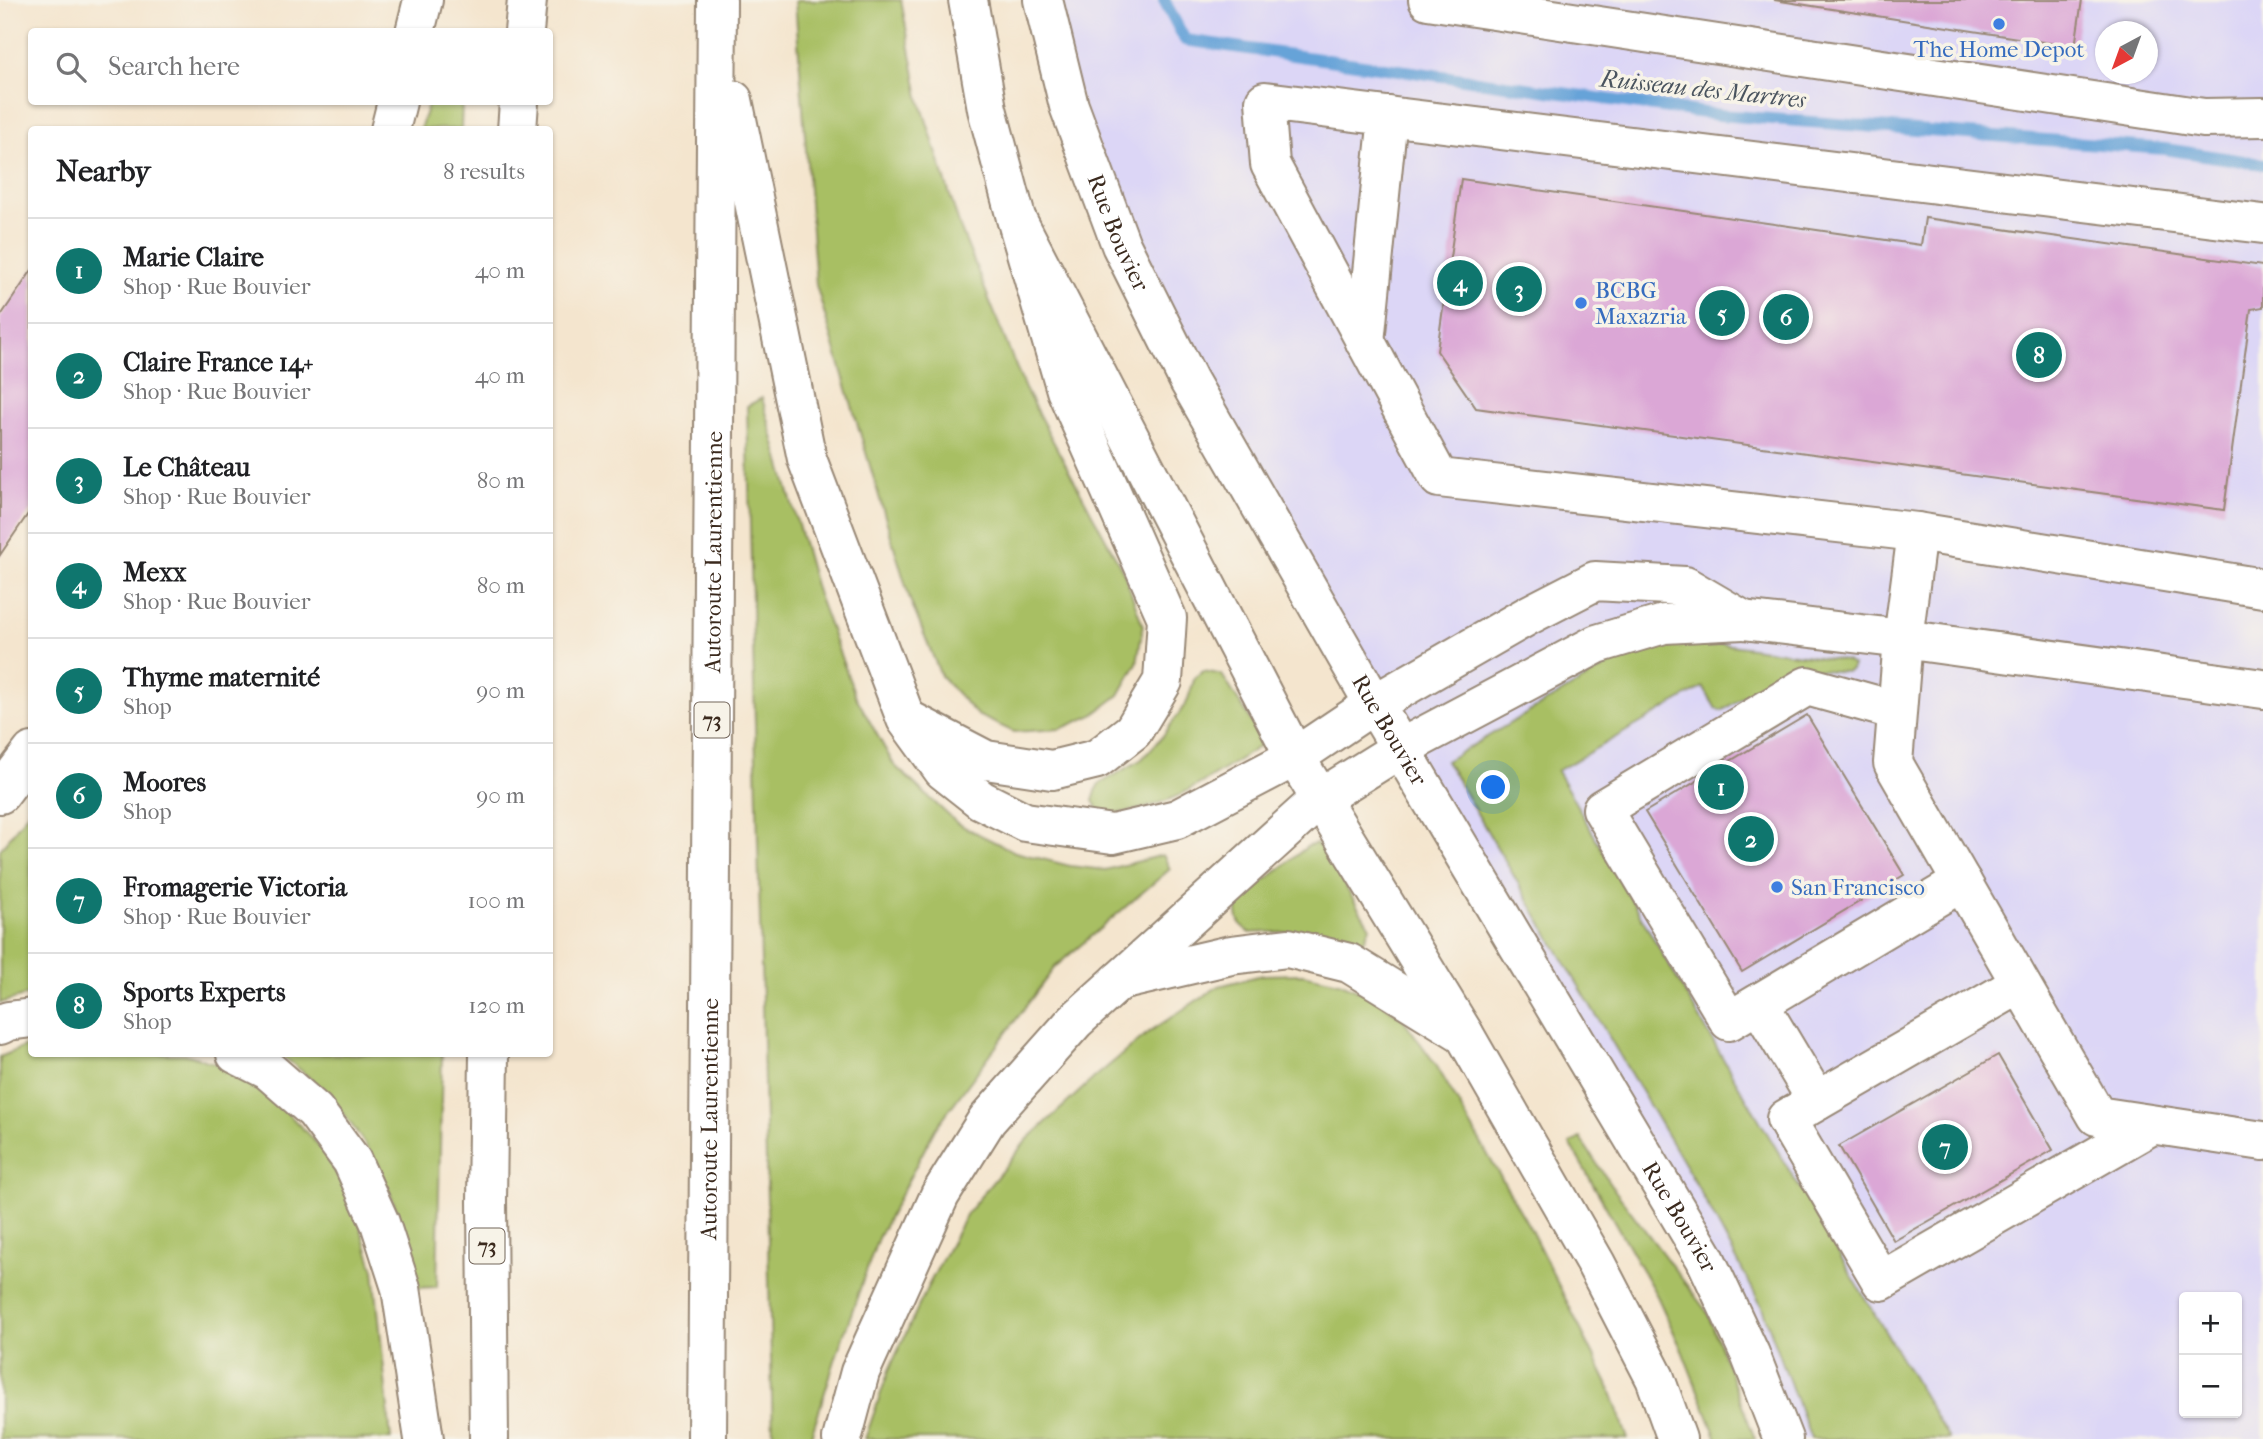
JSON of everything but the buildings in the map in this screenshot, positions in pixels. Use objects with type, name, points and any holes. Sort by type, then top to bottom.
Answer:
[{"type":"main road","points":[[416,28],[423,0]]},
{"type":"main road","points":[[524,28],[527,0]]},
{"type":"main road","points":[[906,719],[986,760],[1052,770],[1097,759],[1132,731],[1163,681],[1167,618],[1066,390],[987,109],[968,0]]},
{"type":"main road","name":"Rue Bouvier","points":[[1043,0],[1069,106],[1121,245],[1189,381],[1374,704],[1705,1258],[1750,1354],[1783,1439]]},
{"type":"main road","points":[[1428,0],[2203,118],[2263,117]]},
{"type":"main road","points":[[717,12],[807,458],[906,719],[943,770],[981,800],[1025,822],[1114,834],[1177,819],[1295,757],[1374,704],[1529,615],[1595,581],[1685,586],[1743,620]]},
{"type":"main road","name":"Autoroute Laurentienne","points":[[707,1439],[717,12]]},
{"type":"main road","points":[[2263,224],[1265,101],[1270,164],[1439,478],[1917,532],[2263,588]]},
{"type":"main road","points":[[391,126],[396,105]]},
{"type":"main road","points":[[517,126],[519,105]]},
{"type":"main road","points":[[1365,342],[1388,116]]},
{"type":"main road","points":[[1016,218],[1295,757],[1464,1034],[1596,1264],[1656,1378],[1677,1439]]},
{"type":"main road","points":[[1917,532],[1903,639],[1893,763],[2096,1116],[2263,1141]]},
{"type":"main road","points":[[842,1439],[860,1372],[940,1195],[987,1120],[1075,1021],[1321,798],[1401,748],[1597,644],[1664,624],[1743,620],[1903,639],[2263,689]]},
{"type":"main road","points":[[1898,711],[1807,686],[1602,809],[1729,1021],[1962,882]]},
{"type":"main road","points":[[0,794],[28,756]]},
{"type":"main road","points":[[1117,981],[1231,956],[1288,948],[1349,963],[1464,1034]]},
{"type":"main road","points":[[2020,984],[1786,1119],[1881,1281],[2150,1126]]},
{"type":"main road","points":[[1759,1004],[1818,1101]]},
{"type":"main road","points":[[0,1025],[28,1018]]},
{"type":"main road","points":[[242,1057],[268,1070],[315,1111],[352,1161],[380,1223],[401,1288],[424,1439]]},
{"type":"main road","name":"73","points":[[489,1057],[486,1201],[489,1439]]},
{"type":"shaded area","points":[[1043,0],[2263,0],[2263,1439],[1783,1439],[1750,1354],[1189,381]]},
{"type":"green space","points":[[795,0],[901,0],[919,97],[960,227],[1025,389],[1124,573],[1143,626],[1137,663],[1119,695],[1093,715],[1060,729],[1014,732],[977,715],[941,676],[910,600],[816,285]]},
{"type":"green space","points":[[428,105],[462,105],[461,126],[421,126]]},
{"type":"green space","points":[[762,398],[817,592],[855,695],[894,765],[958,824],[1015,852],[1070,866],[1105,870],[1163,855],[1170,869],[1055,967],[935,1129],[878,1238],[810,1439],[773,1439],[747,406]]},
{"type":"green space","points":[[1680,638],[1846,661],[1853,665],[1847,672],[1794,668],[1767,680],[1722,711],[1716,709],[1703,687],[1557,771],[1729,1069],[1949,1439],[1811,1439],[1761,1305],[1700,1191],[1446,761],[1631,652]]},
{"type":"green space","points":[[1204,671],[1222,675],[1265,743],[1207,780],[1168,800],[1125,812],[1102,814],[1093,801],[1098,785],[1142,759],[1187,702],[1195,677]]},
{"type":"green space","points":[[28,812],[28,995],[0,1003],[0,850]]},
{"type":"green space","points":[[1316,844],[1322,848],[1370,927],[1365,939],[1354,946],[1303,934],[1250,933],[1239,920],[1237,903],[1308,846]]},
{"type":"green space","points":[[1303,974],[1339,982],[1376,998],[1403,1019],[1436,1065],[1530,1228],[1608,1384],[1628,1439],[865,1439],[889,1370],[927,1288],[967,1213],[1027,1140],[1149,1032],[1219,986],[1262,975]]},
{"type":"green space","points":[[28,1045],[28,1057],[195,1057],[224,1066],[283,1108],[321,1148],[351,1197],[374,1270],[391,1439],[0,1439],[0,1057]]},
{"type":"green space","points":[[283,1057],[442,1057],[437,1287],[413,1288],[401,1225],[382,1176],[355,1129],[320,1088]]},
{"type":"green space","points":[[1580,1138],[1613,1188],[1707,1312],[1755,1439],[1717,1439],[1657,1296],[1570,1144]]},
{"type":"waterway","name":"Ruisseau des Martres","points":[[1164,0],[1185,40],[1719,115],[2165,149],[2263,164]]},
{"type":"place","name":"The Home Depot","points":[[1999,24]]},
{"type":"place","name":"Mexx","points":[[1460,283]]},
{"type":"place","name":"Le Château","points":[[1519,289]]},
{"type":"place","name":"BCBG Maxazria","points":[[1581,303]]},
{"type":"place","name":"Thyme maternité","points":[[1722,313]]},
{"type":"place","name":"Moores","points":[[1786,317]]},
{"type":"place","name":"Sports Experts","points":[[2039,355]]},
{"type":"place","name":"Marie Claire","points":[[1721,787]]},
{"type":"place","name":"Claire France 14+","points":[[1751,839]]},
{"type":"place","name":"San Francisco","points":[[1777,887]]},
{"type":"place","name":"Fromagerie Victoria","points":[[1945,1147]]}]
